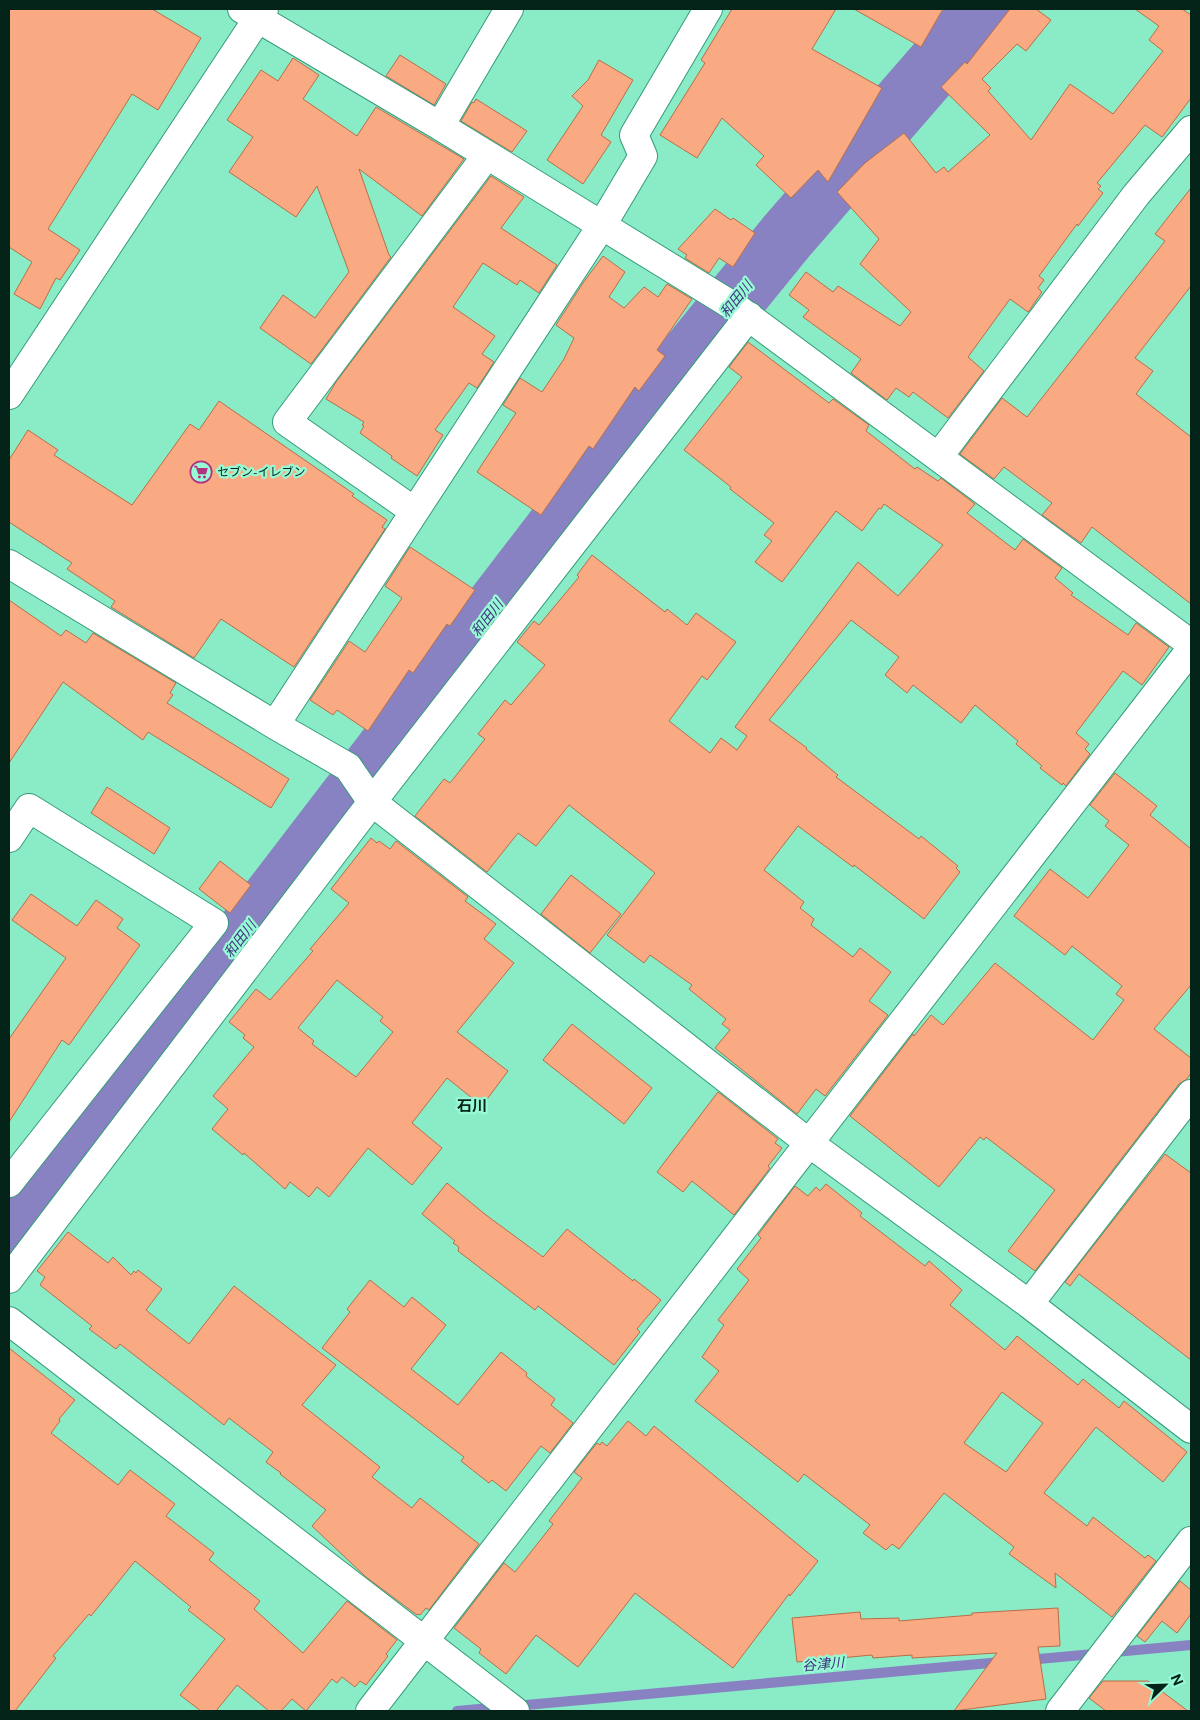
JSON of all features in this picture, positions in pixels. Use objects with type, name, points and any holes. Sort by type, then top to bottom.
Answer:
[{"type":"street","points":[[440,126],[509,9]]},
{"type":"street","points":[[275,725],[602,225],[643,156],[634,135],[708,9]]},
{"type":"street","points":[[9,395],[254,12],[735,306],[1191,644]]},
{"type":"street","points":[[939,456],[1136,195],[1191,130]]},
{"type":"street","points":[[414,511],[287,422],[487,155]]},
{"type":"street","points":[[9,1279],[361,786],[735,306]]},
{"type":"street","points":[[9,564],[275,725],[361,786],[809,1143],[1029,1304],[1191,1429]]},
{"type":"street","points":[[370,1711],[1191,649]]},
{"type":"street","points":[[9,838],[29,808],[214,923],[9,1183]]},
{"type":"street","points":[[1029,1304],[1191,1094]]},
{"type":"street","points":[[9,1321],[515,1711]]},
{"type":"street","points":[[1060,1711],[1191,1541]]},
{"type":"building","points":[[9,9],[152,9],[201,38],[158,110],[132,94],[48,229],[80,250],[60,280],[56,278],[40,309],[14,294],[32,262],[9,247]]},
{"type":"building","points":[[732,9],[836,9],[812,49],[882,88],[828,182],[818,170],[791,198],[756,165],[764,156],[722,118],[697,158],[660,135],[705,63],[701,60]]},
{"type":"building","points":[[854,9],[943,9],[921,47]]},
{"type":"building","points":[[1010,9],[1036,9],[1051,20],[1026,51],[1017,44],[982,79],[991,88],[988,91],[1031,140],[1070,84],[1113,114],[1163,51],[1149,40],[1159,26],[1135,9],[1182,9],[1191,15],[1191,98],[1162,137],[1145,125],[1097,183],[1101,186],[1098,189],[1103,193],[1078,226],[1077,224],[1039,276],[1044,280],[1038,288],[1042,292],[1031,308],[1028,312],[1010,299],[968,357],[984,371],[948,418],[913,392],[909,397],[896,388],[887,400],[851,373],[861,359],[803,317],[809,310],[789,295],[806,272],[833,292],[838,286],[900,326],[911,312],[860,264],[879,239],[837,192],[865,163],[904,133],[936,173],[944,167],[948,172],[990,135],[941,87],[965,62],[967,64]]},
{"type":"building","points":[[400,55],[446,84],[434,105],[386,76]]},
{"type":"building","points":[[293,58],[319,75],[303,99],[357,136],[376,107],[464,159],[422,216],[359,169],[391,257],[311,364],[260,328],[283,295],[315,318],[349,272],[317,186],[296,217],[229,172],[253,137],[227,120],[261,70],[278,81]]},
{"type":"building","points":[[599,60],[633,80],[601,135],[611,142],[583,184],[547,160],[583,106],[572,96],[588,80]]},
{"type":"building","points":[[476,99],[527,131],[512,152],[461,121],[472,102],[474,103]]},
{"type":"building","points":[[491,176],[524,197],[501,228],[557,265],[539,293],[520,280],[517,285],[483,263],[453,307],[495,336],[482,354],[494,362],[477,388],[469,383],[435,430],[443,435],[417,476],[360,433],[364,422],[326,399],[336,382]]},
{"type":"building","points":[[1191,188],[1191,286],[1135,358],[1153,371],[1136,394],[1191,437],[1191,604],[1092,527],[1081,543],[1042,515],[1052,503],[1004,467],[994,479],[960,454],[1002,398],[1027,417],[1165,241],[1155,234]]},
{"type":"building","points":[[715,209],[731,220],[733,218],[755,233],[733,267],[719,258],[709,273],[685,258],[687,255],[678,249]]},
{"type":"building","points":[[603,256],[625,272],[609,297],[624,308],[644,287],[658,297],[667,284],[692,299],[657,350],[665,356],[639,391],[635,387],[593,449],[589,446],[541,515],[477,472],[516,413],[503,405],[520,378],[542,392],[564,359],[574,338],[556,325]]},
{"type":"building","points":[[748,342],[829,403],[833,399],[869,425],[866,431],[915,469],[917,467],[938,481],[941,478],[975,504],[967,513],[1015,550],[1023,539],[1062,568],[1055,578],[1073,593],[1071,595],[1128,635],[1136,623],[1169,647],[1142,685],[1123,671],[1076,733],[1089,744],[1085,749],[1090,754],[1066,786],[1040,768],[1042,766],[1016,744],[1018,741],[975,705],[961,723],[913,685],[907,693],[885,675],[899,657],[851,620],[769,720],[807,748],[838,775],[836,777],[919,839],[921,836],[958,866],[956,868],[960,872],[924,919],[854,865],[853,867],[798,826],[764,870],[804,902],[800,908],[814,919],[811,925],[853,957],[860,948],[891,972],[869,1001],[888,1015],[825,1096],[816,1089],[797,1114],[715,1048],[730,1030],[722,1024],[726,1019],[689,989],[692,985],[650,955],[644,963],[607,935],[655,873],[569,805],[536,846],[518,833],[487,872],[415,816],[444,779],[450,783],[485,739],[478,734],[505,700],[511,705],[545,665],[517,642],[534,621],[539,625],[579,577],[577,575],[592,555],[665,612],[667,609],[687,625],[696,613],[736,642],[707,680],[702,676],[669,721],[710,753],[721,738],[737,750],[747,736],[735,727],[858,562],[898,596],[943,545],[884,504],[862,531],[836,511],[782,582],[755,562],[772,541],[764,535],[774,523],[684,450],[742,377],[729,367]]},
{"type":"building","points":[[219,401],[354,494],[352,496],[387,520],[382,527],[385,529],[294,667],[221,619],[194,658],[111,607],[115,601],[67,569],[72,563],[9,522],[9,460],[28,430],[58,450],[54,455],[132,505],[190,424],[199,430]]},
{"type":"building","points":[[410,547],[475,590],[450,626],[447,624],[413,673],[409,670],[368,731],[337,710],[333,715],[310,700],[349,641],[365,652],[402,598],[385,586]]},
{"type":"building","points":[[9,600],[61,636],[66,630],[86,643],[93,633],[176,683],[170,693],[173,695],[167,703],[289,779],[271,808],[148,732],[143,740],[63,682],[9,763]]},
{"type":"building","points":[[1115,773],[1157,806],[1150,815],[1191,849],[1191,985],[1154,1029],[1191,1058],[1191,1073],[1187,1079],[1179,1084],[1035,1271],[1008,1251],[1055,1190],[986,1137],[984,1140],[980,1137],[939,1187],[850,1116],[913,1034],[914,1036],[931,1015],[943,1025],[995,963],[1093,1040],[1124,1000],[1116,994],[1122,986],[1072,946],[1065,955],[1014,916],[1050,869],[1088,898],[1129,845],[1105,826],[1109,821],[1090,805]]},
{"type":"building","points":[[107,787],[170,828],[154,854],[91,813]]},
{"type":"building","points":[[371,838],[390,849],[396,841],[468,897],[465,901],[496,924],[484,939],[514,963],[457,1032],[508,1071],[482,1106],[447,1078],[412,1123],[442,1148],[412,1185],[368,1148],[329,1197],[317,1187],[309,1197],[290,1182],[285,1189],[244,1153],[243,1155],[212,1129],[228,1109],[213,1096],[254,1047],[243,1038],[245,1035],[229,1022],[256,989],[270,1000],[313,951],[310,949],[349,903],[331,889]],"holes":[[[337,980],[383,1017],[380,1021],[393,1032],[356,1077],[312,1044],[314,1041],[298,1028]]]},
{"type":"building","points":[[220,861],[251,885],[230,913],[199,889]]},
{"type":"building","points":[[571,875],[621,914],[590,953],[541,914]]},
{"type":"building","points":[[31,894],[77,926],[96,900],[123,919],[117,928],[140,945],[69,1045],[62,1040],[9,1122],[9,1039],[66,958],[12,920]]},
{"type":"building","points":[[572,1024],[652,1088],[624,1124],[543,1060]]},
{"type":"building","points":[[718,1092],[778,1139],[775,1143],[782,1148],[768,1166],[770,1168],[734,1215],[692,1181],[683,1192],[657,1172]]},
{"type":"building","points":[[1165,1154],[1191,1173],[1191,1360],[1079,1274],[1070,1286],[1065,1282]]},
{"type":"building","points":[[447,1183],[486,1215],[543,1257],[567,1229],[633,1281],[634,1279],[661,1300],[637,1329],[640,1332],[614,1365],[538,1306],[535,1310],[458,1251],[459,1247],[453,1243],[455,1241],[422,1214]]},
{"type":"building","points":[[826,1184],[862,1213],[860,1216],[925,1266],[929,1261],[962,1290],[950,1305],[1005,1350],[1017,1336],[1078,1385],[1083,1379],[1119,1408],[1124,1401],[1187,1452],[1163,1482],[1096,1427],[1044,1493],[1087,1526],[1093,1517],[1145,1558],[1148,1555],[1156,1561],[1112,1617],[1055,1573],[1056,1588],[1009,1554],[1014,1547],[944,1493],[899,1549],[892,1544],[886,1550],[863,1533],[870,1525],[804,1474],[798,1482],[695,1401],[719,1371],[702,1357],[724,1325],[718,1320],[749,1280],[737,1269],[761,1238],[758,1235],[795,1186],[808,1196],[816,1187],[820,1191]],"holes":[[[1002,1392],[1043,1423],[1006,1472],[964,1443]]]},
{"type":"building","points":[[68,1232],[108,1263],[113,1257],[131,1275],[134,1271],[136,1273],[138,1270],[162,1289],[146,1310],[189,1344],[234,1286],[336,1365],[302,1405],[380,1467],[372,1477],[412,1508],[420,1498],[479,1544],[429,1610],[426,1608],[420,1615],[417,1615],[366,1577],[312,1526],[326,1510],[266,1462],[273,1452],[229,1418],[224,1425],[120,1344],[116,1349],[89,1329],[92,1326],[40,1285],[45,1277],[37,1271]]},
{"type":"building","points":[[370,1280],[404,1307],[412,1297],[446,1325],[411,1369],[458,1405],[501,1352],[527,1373],[526,1376],[555,1399],[551,1405],[573,1423],[550,1453],[541,1446],[506,1491],[492,1480],[489,1483],[461,1461],[464,1457],[322,1348],[350,1312],[347,1309]]},
{"type":"building","points":[[9,1348],[75,1400],[59,1419],[60,1421],[51,1433],[118,1485],[130,1470],[175,1504],[166,1516],[214,1553],[209,1560],[260,1601],[254,1609],[303,1653],[347,1601],[397,1640],[386,1654],[388,1656],[366,1685],[360,1681],[355,1687],[342,1677],[337,1683],[332,1679],[306,1711],[292,1699],[281,1711],[269,1711],[237,1685],[216,1711],[201,1711],[180,1695],[225,1639],[188,1610],[191,1607],[135,1561],[91,1616],[89,1614],[53,1656],[56,1658],[15,1711],[9,1711]]},
{"type":"building","points":[[628,1421],[646,1436],[654,1426],[818,1561],[790,1596],[789,1594],[733,1668],[635,1593],[578,1667],[536,1635],[506,1674],[479,1653],[481,1649],[454,1628],[504,1563],[515,1572],[553,1524],[549,1521],[582,1478],[574,1472],[597,1443],[600,1445],[602,1442],[607,1446]]},
{"type":"building","points":[[1180,1581],[1191,1590],[1191,1614],[1177,1633],[1162,1621],[1145,1642],[1137,1636]]},
{"type":"building","points":[[1058,1608],[1060,1646],[1038,1647],[1046,1699],[954,1711],[997,1653],[912,1658],[912,1655],[873,1658],[872,1655],[797,1662],[792,1618],[860,1612],[861,1619],[899,1618],[899,1621],[972,1615],[972,1613]]},
{"type":"building","points":[[1103,1681],[1148,1681],[1188,1711],[1106,1711],[1089,1698]]},
{"type":"waterway","name":"和田川","points":[[9,1242],[656,397],[787,236],[984,9]]},
{"type":"waterway","name":"谷津川","points":[[1028,1660],[1191,1645]]},
{"type":"waterway","name":"谷津川","points":[[515,1706],[1001,1662]]},
{"type":"waterway","name":"谷津川","points":[[457,1711],[501,1707]]},
{"type":"place","name":"セブン-イレブン","points":[[201,472]]},
{"type":"district","name":"石川","points":[[472,1105]]}]
